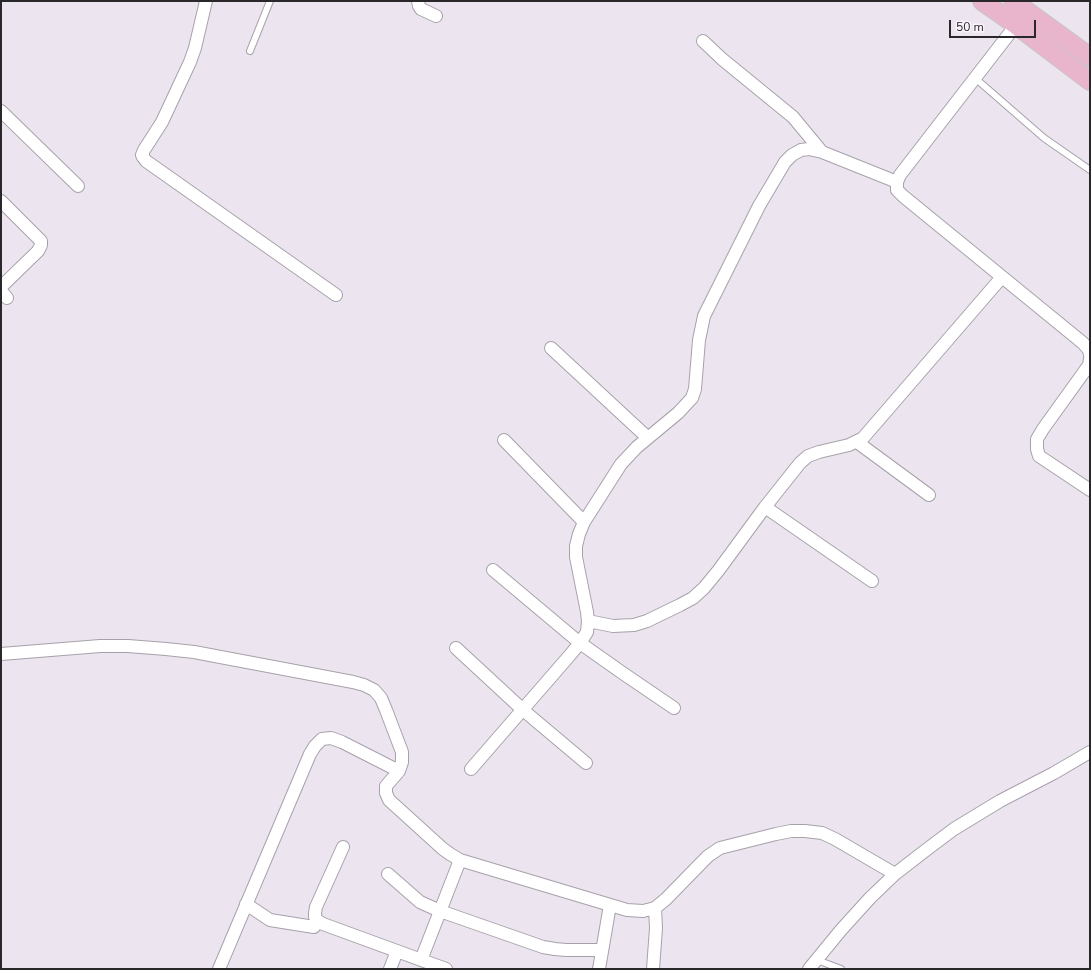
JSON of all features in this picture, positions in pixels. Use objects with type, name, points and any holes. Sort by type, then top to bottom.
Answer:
[{"type":"main road","points":[[982,1],[1090,81]]},
{"type":"main road","points":[[1013,1],[1090,57]]},
{"type":"street","points":[[418,1],[421,9],[436,16]]},
{"type":"street","points":[[203,3],[190,62],[162,122],[142,155],[146,161],[336,295]]},
{"type":"street","points":[[1016,25],[900,175],[897,182],[897,190],[1083,343],[1089,350],[1090,355]]},
{"type":"street","points":[[703,41],[722,59],[793,117],[822,152]]},
{"type":"street","points":[[1,111],[78,186]]},
{"type":"street","points":[[471,769],[580,643],[587,632],[588,621],[576,557],[576,546],[584,522],[621,464],[636,447],[678,413],[692,398],[695,389],[699,340],[704,316],[759,206],[786,162],[792,155],[801,150],[809,149],[822,152],[897,182]]},
{"type":"street","points":[[1,201],[41,241],[38,251],[3,292]]},
{"type":"street","points":[[588,621],[613,626],[634,625],[647,621],[693,598],[718,571],[792,472],[808,456],[849,445],[863,438],[1002,277]]},
{"type":"street","points":[[551,348],[648,438]]},
{"type":"street","points":[[1088,486],[1039,456],[1037,439],[1089,365],[1090,359]]},
{"type":"street","points":[[504,440],[584,522]]},
{"type":"street","points":[[857,442],[929,495]]},
{"type":"street","points":[[765,507],[872,581]]},
{"type":"street","points":[[493,570],[580,643],[674,708]]},
{"type":"street","points":[[1,654],[100,646],[166,648],[353,682],[374,690],[381,698],[402,752],[402,762],[399,771],[386,786],[386,793],[389,800],[447,852],[460,860],[627,910],[643,911],[655,908],[666,899],[708,856],[720,848],[791,831],[822,833],[895,874]]},
{"type":"street","points":[[456,648],[523,710],[586,763]]},
{"type":"street","points":[[219,969],[310,754],[318,742],[322,739],[331,738],[342,742],[399,771]]},
{"type":"street","points":[[813,964],[870,898],[895,874],[954,829],[1000,801],[1054,773],[1090,752]]},
{"type":"street","points":[[343,847],[316,908],[315,913],[318,921],[446,969]]},
{"type":"street","points":[[421,960],[460,860]]},
{"type":"street","points":[[388,874],[420,902],[440,911],[549,948],[566,950],[602,950]]},
{"type":"street","points":[[246,904],[270,920],[314,927]]},
{"type":"street","points":[[599,969],[610,905]]},
{"type":"street","points":[[653,969],[656,928],[655,908]]},
{"type":"street","points":[[390,969],[397,951]]},
{"type":"lane","points":[[250,51],[270,1]]},
{"type":"lane","points":[[974,78],[1044,138],[1090,170]]},
{"type":"lane","points":[[813,964],[841,969]]}]
